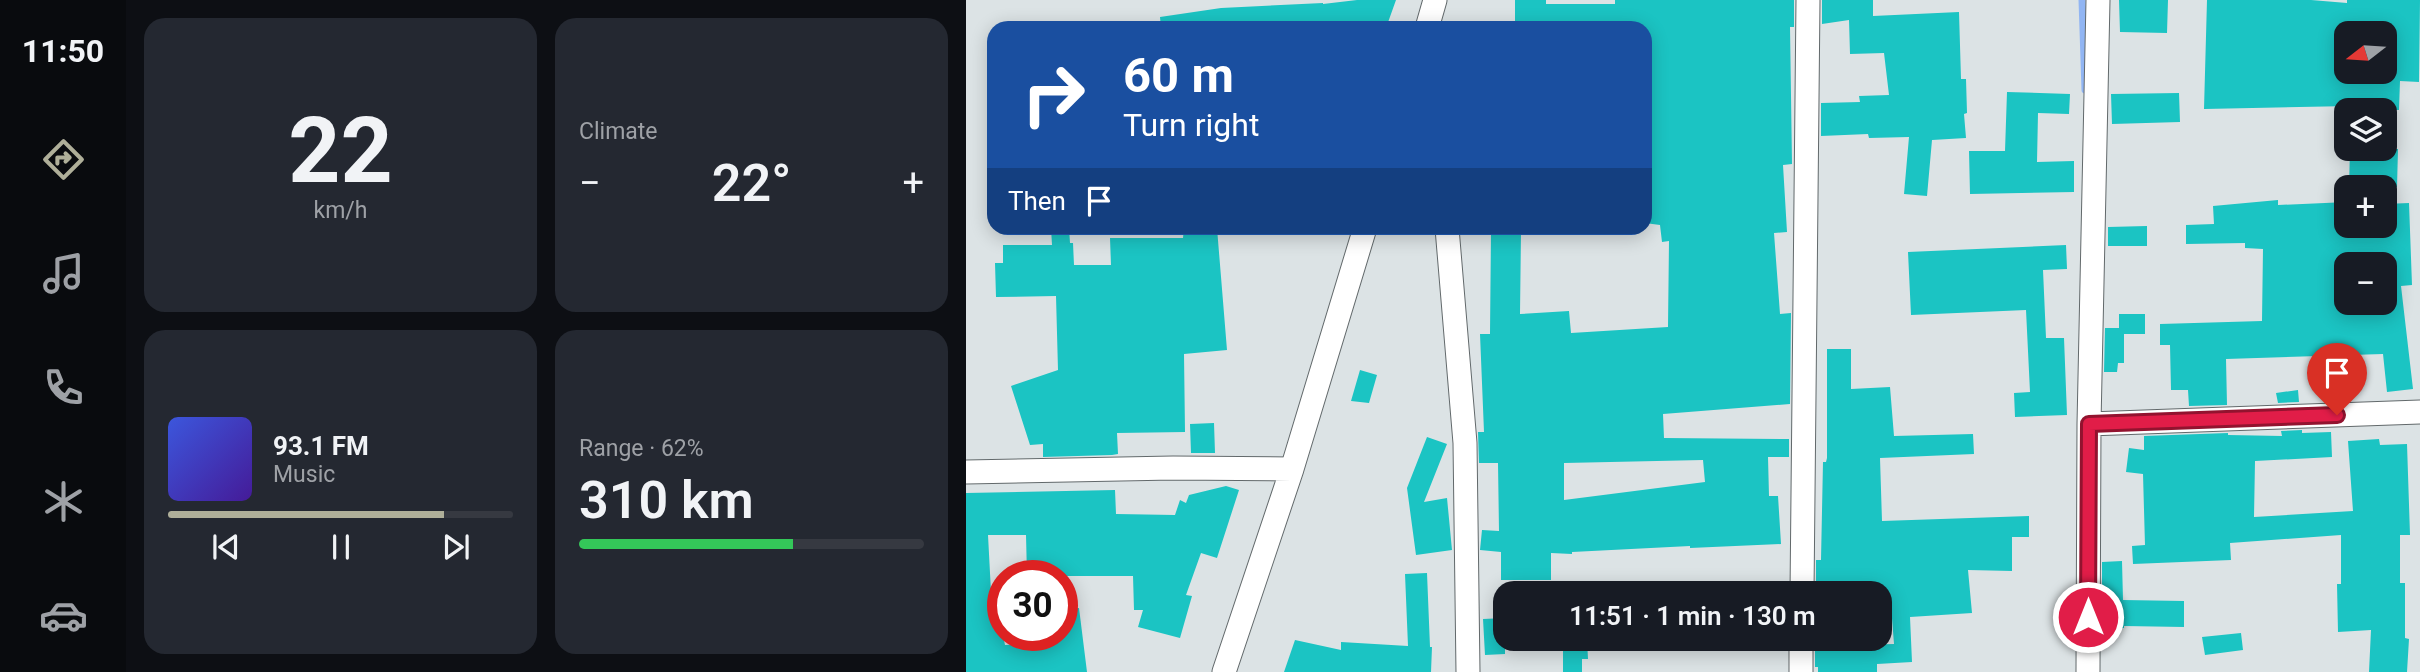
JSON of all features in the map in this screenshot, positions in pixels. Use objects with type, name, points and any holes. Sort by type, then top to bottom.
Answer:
[{"type":"street","points":[[1802,581],[1808,0]]},
{"type":"street","points":[[2088,672],[2089,424],[2098,0]]},
{"type":"street","points":[[1224,672],[1292,469],[1364,235]]},
{"type":"street","points":[[1448,235],[1465,443],[1468,672]]},
{"type":"street","points":[[2089,424],[2420,412]]},
{"type":"street","points":[[966,472],[1292,469]]},
{"type":"street","points":[[1801,651],[1801,672]]},
{"type":"building","points":[[1357,0],[1396,0],[1388,21],[1160,21],[1160,17],[1221,8]]},
{"type":"building","points":[[1515,0],[1546,0],[1546,4],[1615,4],[1615,0],[1794,0],[1794,27],[1790,27],[1792,164],[1783,165],[1787,232],[1774,233],[1780,314],[1791,313],[1790,404],[1663,414],[1664,438],[1789,439],[1789,457],[1768,457],[1769,496],[1778,496],[1781,544],[1551,553],[1551,580],[1501,580],[1501,552],[1480,550],[1482,530],[1499,531],[1498,463],[1479,463],[1478,432],[1484,432],[1480,334],[1490,334],[1491,235],[1521,235],[1520,314],[1569,311],[1571,333],[1668,327],[1669,241],[1662,242],[1660,225],[1652,224],[1652,21],[1515,21]],"holes":[[[1703,460],[1705,482],[1564,500],[1564,463]]]},
{"type":"building","points":[[1822,0],[1873,0],[1873,16],[1959,12],[1961,79],[1966,79],[1966,138],[1932,140],[1927,196],[1904,194],[1909,137],[1869,138],[1868,134],[1821,136],[1821,103],[1860,102],[1859,96],[1889,95],[1884,53],[1850,54],[1849,20],[1822,24]]},
{"type":"building","points":[[2119,0],[2168,0],[2167,33],[2120,32]]},
{"type":"building","points":[[2207,0],[2311,0],[2347,3],[2347,0],[2420,0],[2419,82],[2400,81],[2399,110],[2397,98],[2334,98],[2334,106],[2204,109]]},
{"type":"building","points":[[2007,92],[2070,94],[2069,114],[2038,113],[2037,162],[2074,161],[2074,192],[1970,194],[1969,151],[2005,151]]},
{"type":"building","points":[[2179,93],[2180,122],[2112,124],[2111,94]]},
{"type":"building","points":[[2398,149],[2397,187],[2397,175],[2349,175],[2350,161],[2397,161]]},
{"type":"building","points":[[2278,200],[2278,205],[2334,203],[2334,238],[2397,238],[2397,204],[2409,203],[2412,285],[2401,286],[2413,389],[2387,392],[2383,354],[2226,359],[2227,405],[2189,406],[2188,390],[2171,390],[2170,345],[2160,345],[2160,324],[2262,321],[2263,249],[2245,248],[2245,243],[2186,244],[2186,225],[2214,224],[2213,206]]},
{"type":"building","points":[[2147,226],[2147,246],[2108,246],[2108,227]]},
{"type":"building","points":[[1051,235],[1069,235],[1070,243],[1073,243],[1074,265],[1111,265],[1110,238],[1218,235],[1227,350],[1184,354],[1185,432],[1117,433],[1118,454],[1112,455],[1043,457],[1043,444],[1030,445],[1011,386],[1058,370],[1056,296],[996,297],[995,263],[1003,263],[1003,245],[1052,245]]},
{"type":"building","points":[[2066,245],[2067,269],[2043,270],[2046,338],[2064,338],[2067,415],[2015,417],[2014,393],[2030,392],[2026,310],[1911,315],[1908,252]]},
{"type":"building","points":[[2119,314],[2145,314],[2145,334],[2124,334],[2124,363],[2118,363],[2117,372],[2104,372],[2105,328],[2119,328]]},
{"type":"building","points":[[1827,349],[1851,349],[1851,389],[1890,387],[1894,436],[1973,434],[1974,454],[1880,458],[1882,521],[2029,516],[2029,537],[2012,537],[2012,571],[1968,570],[1972,613],[1910,617],[1912,662],[1877,664],[1877,672],[1818,672],[1818,667],[1815,667],[1815,651],[1892,651],[1894,644],[1892,581],[1816,581],[1816,560],[1821,560],[1823,462],[1826,462]]},
{"type":"building","points":[[1360,370],[1377,375],[1369,403],[1351,401]]},
{"type":"building","points":[[2298,390],[2299,402],[2278,403],[2276,393]]},
{"type":"building","points":[[1214,423],[1215,453],[1191,453],[1190,424]]},
{"type":"building","points":[[2302,430],[2302,433],[2331,432],[2332,457],[2255,461],[2254,517],[2353,511],[2348,441],[2379,439],[2380,445],[2407,444],[2410,535],[2400,535],[2400,583],[2405,583],[2405,638],[2409,639],[2407,672],[2369,672],[2371,630],[2338,632],[2337,584],[2341,584],[2341,535],[2230,543],[2231,560],[2133,564],[2132,546],[2145,545],[2143,474],[2126,472],[2129,448],[2144,450],[2144,436],[2228,433],[2282,436],[2281,431]]},
{"type":"building","points":[[1427,437],[1447,444],[1424,502],[1447,498],[1452,550],[1416,555],[1407,488]]},
{"type":"building","points":[[1226,486],[1239,490],[1217,558],[1201,553],[1186,595],[1192,596],[1180,638],[1138,627],[1143,610],[1134,610],[1133,576],[1078,576],[1078,560],[1027,560],[1026,535],[988,535],[987,651],[1078,651],[1079,608],[1087,672],[966,672],[966,493],[1115,490],[1116,514],[1175,515],[1180,500],[1186,503],[1189,495]]},
{"type":"building","points":[[2122,561],[2123,600],[2184,601],[2184,627],[2124,626],[2102,629],[2102,562]]},
{"type":"building","points":[[1427,573],[1431,672],[1284,672],[1295,640],[1341,650],[1341,642],[1408,646],[1405,574]]},
{"type":"building","points":[[1483,619],[1493,619],[1493,651],[1505,651],[1505,654],[1485,655]]},
{"type":"building","points":[[2241,633],[2243,650],[2205,655],[2202,637]]},
{"type":"building","points":[[1563,651],[1588,651],[1588,659],[1582,659],[1582,672],[1563,672]]},
{"type":"waterway","points":[[2082,0],[2085,90]]},
{"type":"route","points":[[2088,617],[2089,424],[2337,415]]}]
